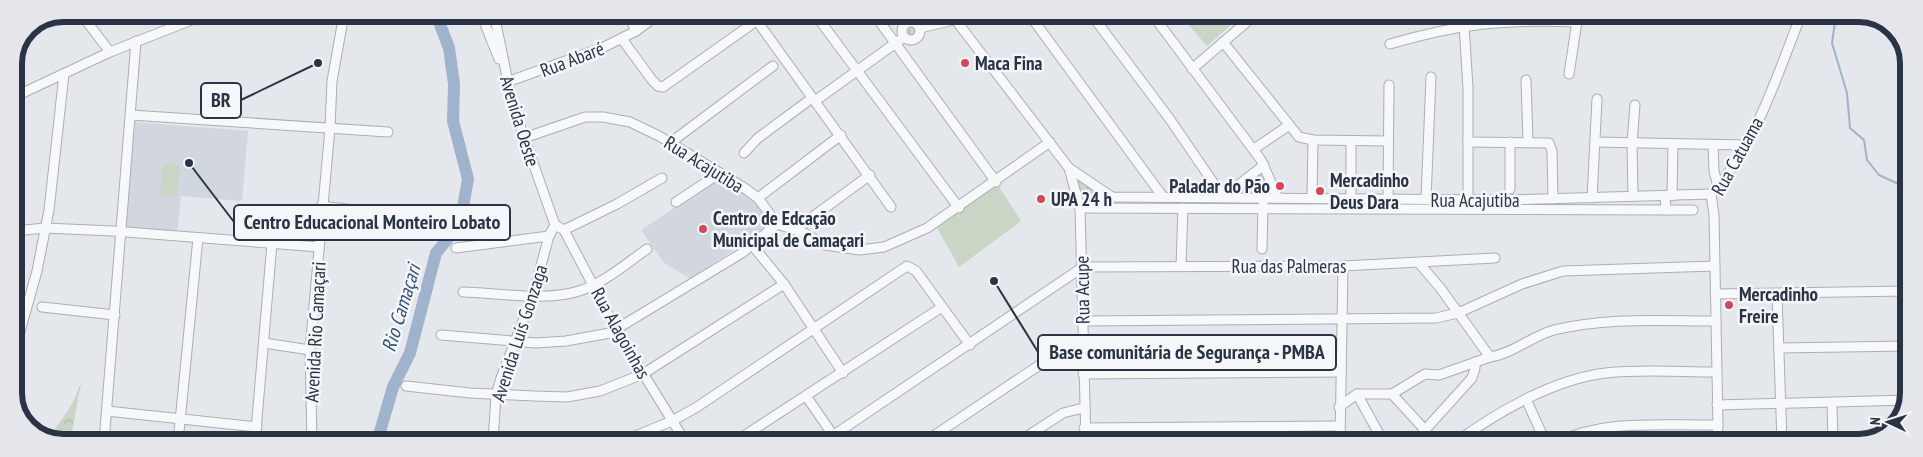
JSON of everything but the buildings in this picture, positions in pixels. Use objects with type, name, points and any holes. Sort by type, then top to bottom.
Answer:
[{"type":"street","points":[[87,22],[110,52]]},
{"type":"street","points":[[22,93],[110,52],[186,22]]},
{"type":"street","name":"Avenida Rio Camaçari","points":[[312,434],[310,350],[330,128],[332,81],[342,22]]},
{"type":"street","points":[[484,22],[506,77]]},
{"type":"street","name":"Avenida Oeste","points":[[496,22],[506,77],[524,138],[555,225]]},
{"type":"street","points":[[632,22],[636,31]]},
{"type":"street","name":"Rua Abaré","points":[[506,77],[565,63],[622,39],[647,22]]},
{"type":"street","points":[[622,39],[652,80],[658,86],[665,86],[749,22]]},
{"type":"street","points":[[757,22],[870,175],[891,207]]},
{"type":"street","points":[[821,22],[959,208]]},
{"type":"street","points":[[880,22],[996,182]]},
{"type":"street","points":[[904,37],[902,30],[905,24],[910,22]]},
{"type":"street","points":[[904,37],[914,40],[920,35],[920,28],[913,22]]},
{"type":"street","points":[[920,28],[938,22]]},
{"type":"street","points":[[957,22],[1069,168],[1112,197]]},
{"type":"street","points":[[1035,22],[1163,197]]},
{"type":"street","points":[[1097,22],[1169,118],[1223,197],[1264,165]]},
{"type":"street","points":[[1158,22],[1254,149],[1264,165],[1278,198]]},
{"type":"street","points":[[1192,68],[1247,22]]},
{"type":"street","points":[[1390,44],[1464,25],[1498,22]]},
{"type":"street","points":[[1568,74],[1576,22]]},
{"type":"street","name":"Rua Catuama","points":[[1717,434],[1714,266],[1715,191],[1746,145],[1798,22]]},
{"type":"street","points":[[1464,25],[1468,74],[1468,199]]},
{"type":"street","points":[[744,153],[758,138],[904,37]]},
{"type":"street","points":[[105,434],[136,41]]},
{"type":"street","points":[[1223,42],[1288,126],[1299,137],[1313,140],[1351,142],[1388,141]]},
{"type":"street","points":[[670,143],[774,66]]},
{"type":"street","points":[[23,321],[39,263],[49,210],[64,74]]},
{"type":"street","points":[[1426,199],[1431,77]]},
{"type":"street","points":[[1526,80],[1528,142]]},
{"type":"street","points":[[1376,211],[1390,199],[1389,86]]},
{"type":"street","points":[[1592,198],[1597,99]]},
{"type":"street","points":[[1633,196],[1632,143],[1634,105]]},
{"type":"street","points":[[131,115],[388,132]]},
{"type":"street","name":"Rua Acajutiba","points":[[524,138],[581,118],[596,116],[630,122],[670,143],[758,198],[777,224]]},
{"type":"street","points":[[1254,149],[1288,126]]},
{"type":"street","points":[[758,198],[841,135]]},
{"type":"street","points":[[1312,197],[1313,140]]},
{"type":"street","points":[[441,335],[536,343],[596,337],[617,331],[701,280],[752,245],[777,224],[796,229],[830,246],[848,249],[877,248],[918,233],[959,208],[1050,142]]},
{"type":"street","points":[[1351,142],[1351,198]]},
{"type":"street","points":[[1468,142],[1548,143],[1552,150],[1553,199]]},
{"type":"street","points":[[1510,142],[1510,189]]},
{"type":"street","points":[[1595,142],[1746,145]]},
{"type":"street","points":[[1666,210],[1673,144]]},
{"type":"street","points":[[1713,145],[1715,191]]},
{"type":"street","name":"Rua Acupe","points":[[1069,168],[1080,208],[1083,267],[1083,408],[1085,434]]},
{"type":"street","points":[[676,202],[720,173]]},
{"type":"street","points":[[796,229],[870,175]]},
{"type":"street","points":[[555,225],[564,230],[617,204],[662,178]]},
{"type":"street","name":"Rua Acajutiba","points":[[1080,208],[1093,200],[1112,197],[1538,200],[1668,196],[1715,191]]},
{"type":"street","points":[[1262,249],[1264,198]]},
{"type":"street","points":[[1515,200],[1515,211]]},
{"type":"street","points":[[1538,200],[1538,210]]},
{"type":"street","points":[[322,206],[424,218]]},
{"type":"street","points":[[1080,208],[1376,211],[1693,210]]},
{"type":"street","points":[[1181,266],[1183,208]]},
{"type":"street","name":"Avenida Luís Gonzaga","points":[[494,434],[496,395],[514,340],[533,295],[549,236],[555,225]]},
{"type":"street","points":[[23,230],[45,228],[121,231],[319,247]]},
{"type":"street","name":"Rua Alagoinhas","points":[[564,230],[617,331],[680,434]]},
{"type":"street","points":[[456,248],[549,236]]},
{"type":"street","points":[[179,434],[198,238]]},
{"type":"street","points":[[257,434],[272,243]]},
{"type":"street","points":[[752,245],[784,284],[843,373]]},
{"type":"street","points":[[463,292],[533,295],[570,294],[593,285],[647,250]]},
{"type":"street","name":"Rua das Palmeras","points":[[1083,267],[1343,266],[1495,258]]},
{"type":"street","points":[[1419,263],[1491,357]]},
{"type":"street","points":[[639,434],[672,421],[907,266],[916,271],[970,345]]},
{"type":"street","points":[[1339,434],[1343,266]]},
{"type":"street","points":[[1083,321],[1417,319],[1458,314],[1522,284],[1563,271],[1714,266]]},
{"type":"street","points":[[835,434],[970,345],[1083,267]]},
{"type":"street","points":[[406,386],[496,395],[567,397],[600,391],[643,374],[784,284]]},
{"type":"street","points":[[1715,294],[1900,291]]},
{"type":"street","points":[[1777,294],[1782,434]]},
{"type":"street","points":[[42,307],[114,315]]},
{"type":"street","points":[[747,434],[942,307]]},
{"type":"street","points":[[1339,408],[1356,394],[1392,394],[1424,374],[1439,375],[1491,357],[1534,337],[1578,325],[1640,320],[1716,321]]},
{"type":"street","points":[[264,343],[310,350]]},
{"type":"street","points":[[936,434],[1062,350],[1083,344]]},
{"type":"street","points":[[1779,348],[1900,346]]},
{"type":"street","points":[[1422,434],[1472,378],[1476,368],[1475,362]]},
{"type":"street","points":[[1083,374],[1340,372]]},
{"type":"street","points":[[1470,434],[1526,399],[1569,381],[1604,373],[1716,372]]},
{"type":"street","points":[[1356,394],[1379,434]]},
{"type":"street","points":[[1392,394],[1425,430]]},
{"type":"street","points":[[806,396],[832,434]]},
{"type":"street","points":[[1526,399],[1542,434]]},
{"type":"street","points":[[1717,405],[1781,405],[1900,400]]},
{"type":"street","points":[[1832,403],[1833,434]]},
{"type":"street","points":[[1030,434],[1063,412],[1083,408]]},
{"type":"street","points":[[107,411],[257,428]]},
{"type":"street","points":[[1579,434],[1601,428],[1718,425]]},
{"type":"street","points":[[1084,428],[1339,426]]},
{"type":"shaded area","points":[[135,122],[248,131],[242,201],[181,196],[177,235],[126,229]]},
{"type":"shaded area","name":"Centro de Edcação Municipal de Camaçari","points":[[720,178],[756,201],[767,216],[764,219],[767,224],[765,228],[691,279],[664,263],[641,230]]},
{"type":"green space","points":[[1186,22],[1234,22],[1207,46]]},
{"type":"green space","points":[[910,25],[915,27],[917,32],[915,37],[910,39],[905,37],[903,32],[905,27]]},
{"type":"green space","points":[[163,164],[180,165],[177,196],[160,195]]},
{"type":"green space","points":[[1261,165],[1277,197],[1224,196]]},
{"type":"green space","points":[[1072,173],[1110,197],[1081,204]]},
{"type":"green space","points":[[998,185],[1021,221],[959,267],[936,226]]},
{"type":"green space","points":[[81,383],[71,434],[52,433],[68,410]]},
{"type":"green space","points":[[39,426],[51,429],[50,432]]},
{"type":"waterway","name":"Rio Camaçari","points":[[379,434],[393,387],[410,353],[436,253],[460,224],[468,179],[453,121],[454,84],[449,48],[439,22]]},
{"type":"waterway","points":[[1835,22],[1832,43],[1847,93],[1850,128],[1864,140],[1867,160],[1879,175],[1900,185]]},
{"type":"place","name":"BR","points":[[318,63]]},
{"type":"place","name":"Maca Fina","points":[[965,63]]},
{"type":"place","name":"Centro Educacional Monteiro Lobato","points":[[189,163]]},
{"type":"place","name":"Paladar do Pão","points":[[1280,186]]},
{"type":"place","name":"Mercadinho Deus Dara","points":[[1320,191]]},
{"type":"place","name":"UPA 24 h","points":[[1041,199]]},
{"type":"place","name":"Centro de Edcação Municipal de Camaçari","points":[[703,229]]},
{"type":"place","name":"Base comunitária de Segurança - PMBA","points":[[994,281]]},
{"type":"place","name":"Mercadinho Freire","points":[[1729,305]]}]
